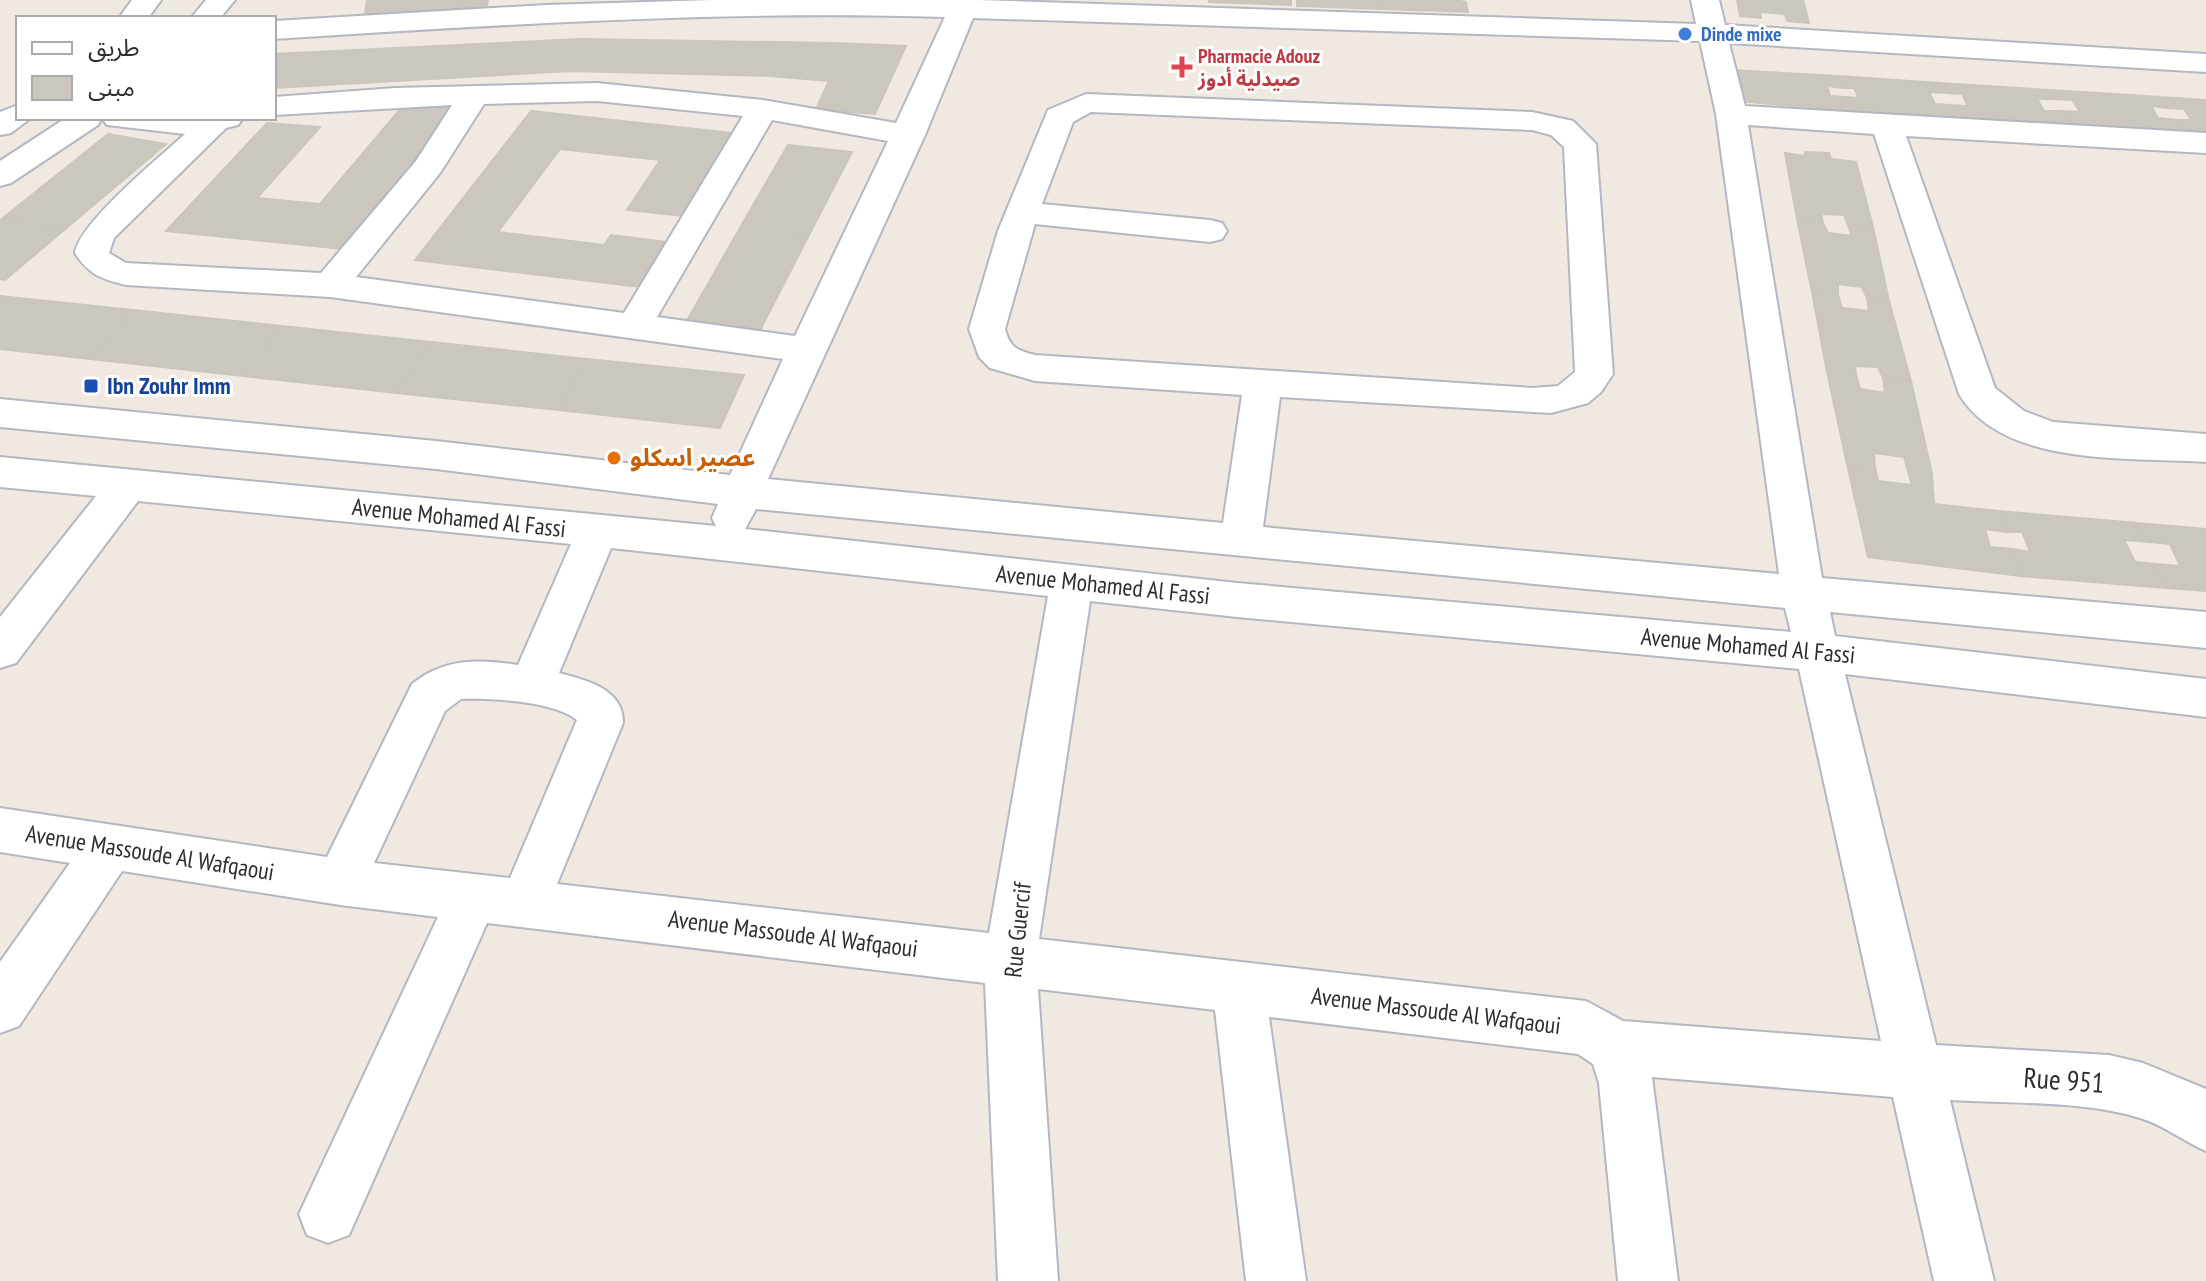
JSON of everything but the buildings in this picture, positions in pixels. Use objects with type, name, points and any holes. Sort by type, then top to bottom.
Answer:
[{"type":"street","points":[[135,16],[147,0]]},
{"type":"street","points":[[207,16],[221,0]]},
{"type":"street","points":[[722,543],[806,350],[909,135],[963,6]]},
{"type":"street","points":[[276,30],[544,7],[963,6],[1708,16],[2206,63]]},
{"type":"street","points":[[1708,16],[1731,114],[1803,591],[1815,652],[1964,1281]]},
{"type":"street","points":[[276,106],[380,97],[597,92],[763,109],[909,135]]},
{"type":"street","points":[[330,285],[429,166],[474,95]]},
{"type":"street","points":[[1086,103],[1532,121],[1562,128],[1580,144],[1594,374],[1584,390],[1556,400],[1532,401],[1263,383],[1035,368],[1003,359],[992,348],[987,329],[1023,212],[1059,117],[1086,103]]},
{"type":"street","points":[[634,326],[763,109]]},
{"type":"street","points":[[1731,114],[1887,126],[2206,143]]},
{"type":"street","points":[[0,176],[84,120]]},
{"type":"street","points":[[138,120],[178,124],[221,120]]},
{"type":"street","points":[[221,120],[102,231],[93,245],[92,253],[111,270],[149,277],[330,285],[806,350]]},
{"type":"street","points":[[1887,126],[1978,394],[2002,417],[2034,431],[2074,438],[2206,448]]},
{"type":"street","points":[[1023,212],[1210,231]]},
{"type":"street","points":[[1241,539],[1263,383]]},
{"type":"street","points":[[0,413],[436,455],[743,492],[2206,630]]},
{"type":"street","name":"Avenue Mohamed Al Fassi","points":[[0,472],[722,543],[1237,600],[1815,652],[2206,698]]},
{"type":"street","points":[[0,650],[127,486]]},
{"type":"street","points":[[532,685],[597,532]]},
{"type":"street","name":"Rue Guercif","points":[[1028,1281],[1010,960],[1072,582]]},
{"type":"street","points":[[328,1214],[498,900],[601,721],[596,706],[532,685],[477,679],[447,684],[428,698],[340,882]]},
{"type":"street","name":"Avenue Massoude Al Wafqaoui","points":[[0,830],[340,882],[1239,988],[1601,1038],[1914,1071]]},
{"type":"street","points":[[0,1007],[110,847]]},
{"type":"street","points":[[1239,988],[1276,1281]]},
{"type":"street","points":[[1601,1038],[1626,1083],[1648,1281]]},
{"type":"street","name":"Rue 951","points":[[1914,1071],[2109,1082],[2143,1091],[2187,1109],[2206,1123]]},
{"type":"place","name":"Dinde mixe","points":[[1685,34]]},
{"type":"place","name":"Pharmacie Adouz صيدلية أدوز","points":[[1182,67]]},
{"type":"place","name":"Ibn Zouhr Imm","points":[[91,386]]},
{"type":"place","name":"عصير اسكلو","points":[[614,458]]}]
